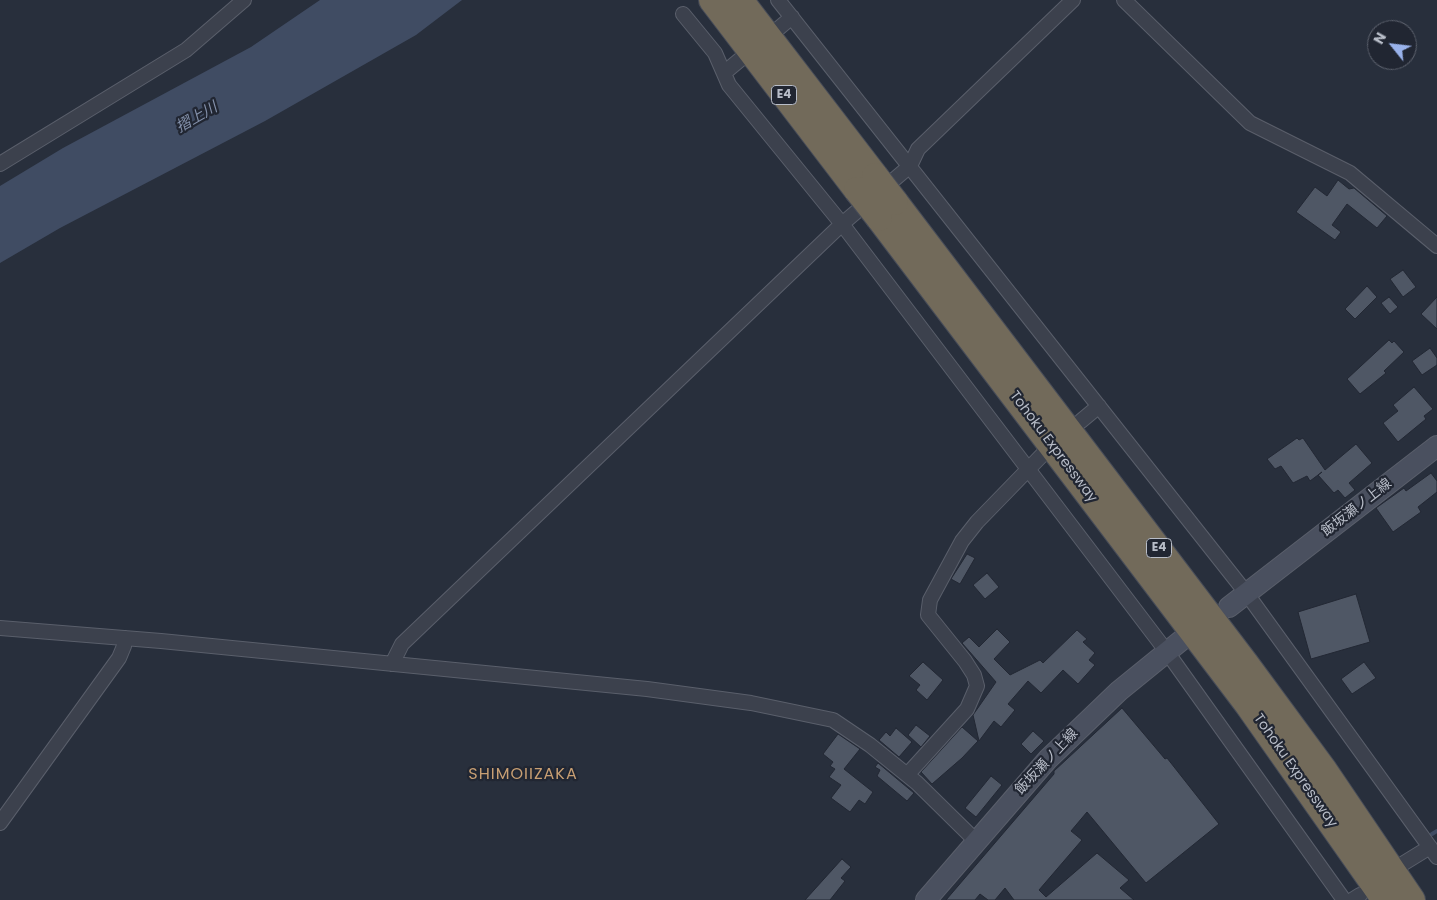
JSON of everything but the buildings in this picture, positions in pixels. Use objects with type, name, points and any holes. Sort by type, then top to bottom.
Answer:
[{"type":"highway","name":"Tohoku Expressway","points":[[712,0],[866,183],[1246,664],[1324,770],[1412,900]]},
{"type":"highway","name":"Tohoku Expressway","points":[[740,0],[866,183]]},
{"type":"highway","name":"Tohoku Expressway","points":[[887,210],[1248,705],[1385,900]]},
{"type":"main road","name":"飯坂瀬ノ上線","points":[[1229,607],[1437,446]]},
{"type":"main road","name":"飯坂瀬ノ上線","points":[[926,900],[1048,759],[1072,734],[1119,691],[1183,639]]},
{"type":"street","points":[[0,164],[186,50],[244,0]]},
{"type":"street","points":[[778,0],[1247,594],[1433,852],[1404,863]]},
{"type":"street","points":[[392,664],[402,644],[842,224],[910,166],[918,149],[1073,0]]},
{"type":"street","points":[[1124,0],[1250,123],[1350,173],[1437,246]]},
{"type":"street","points":[[683,14],[715,53],[729,85],[842,224],[1167,652],[1344,900]]},
{"type":"street","points":[[779,28],[792,17]]},
{"type":"street","points":[[724,73],[742,58]]},
{"type":"street","points":[[1081,420],[1099,406]]},
{"type":"street","points":[[907,775],[967,709],[977,686],[974,675],[966,661],[928,615],[930,600],[962,541],[1045,452]]},
{"type":"street","points":[[0,628],[124,638],[647,689],[751,703],[832,720],[870,745],[907,775],[976,841]]},
{"type":"street","points":[[0,823],[119,658],[124,646],[124,638]]},
{"type":"water","name":"摺上川","points":[[320,0],[462,0],[416,35],[265,121],[60,228],[0,263],[0,186],[63,148],[251,47]]},
{"type":"waterway","points":[[1432,834],[1437,831]]},
{"type":"district","name":"SHIMOIIZAKA","points":[[523,775]]}]
